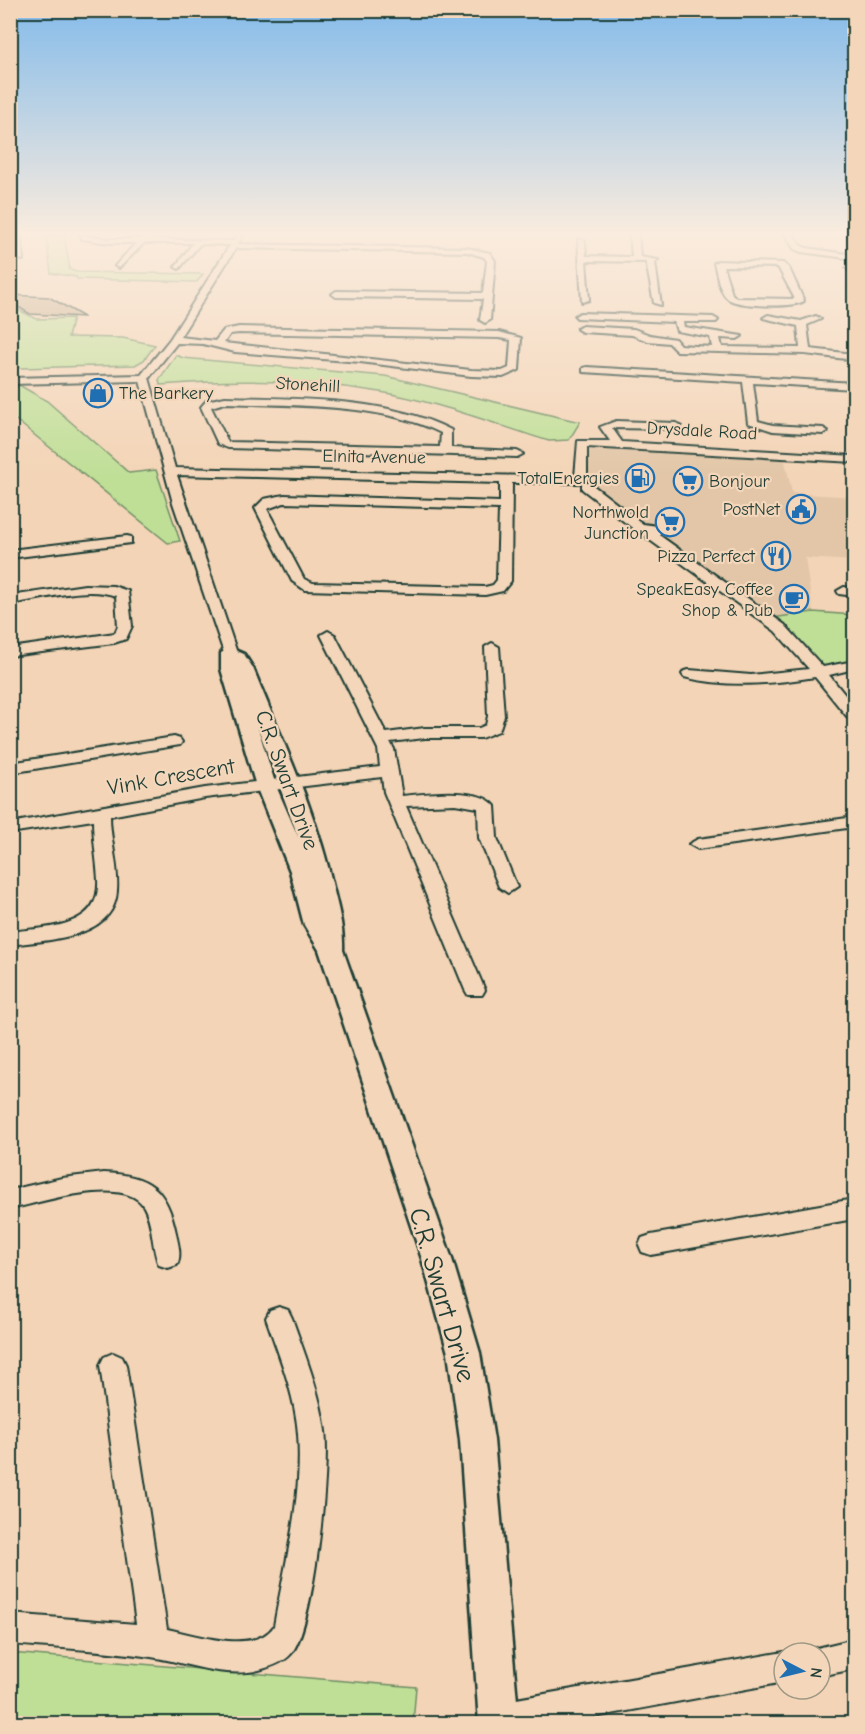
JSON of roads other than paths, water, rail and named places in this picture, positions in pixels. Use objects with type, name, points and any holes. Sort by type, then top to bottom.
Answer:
[{"type":"street","points":[[11,382],[144,378],[174,340],[190,315]]},
{"type":"street","points":[[484,320],[485,315]]},
{"type":"street","points":[[580,316],[713,320]]},
{"type":"street","points":[[632,317],[634,332]]},
{"type":"street","points":[[678,318],[680,329],[736,336]]},
{"type":"street","points":[[768,318],[802,324],[816,319]]},
{"type":"street","points":[[802,324],[805,351]]},
{"type":"street","points":[[582,329],[634,332],[648,338],[670,340],[674,346],[680,348],[770,353],[805,351],[853,358]]},
{"type":"street","points":[[174,340],[219,343],[236,349],[360,359],[461,372],[503,374],[514,370],[516,338],[499,335],[239,330],[227,332],[219,343]]},
{"type":"street","points":[[612,342],[615,339],[613,331]]},
{"type":"street","points":[[714,335],[718,350]]},
{"type":"street","points":[[587,370],[855,386]]},
{"type":"street","name":"C.R. Swart Drive","points":[[144,378],[170,471],[230,653],[230,669],[266,786],[301,871],[316,925],[331,950],[436,1259],[464,1353],[477,1440],[499,1721]]},
{"type":"street","points":[[748,380],[753,423],[773,428],[823,430]]},
{"type":"street","name":"Stonehill","points":[[225,400],[352,406],[437,426],[447,432],[444,451],[339,462],[224,444],[206,407],[210,403],[225,400]]},
{"type":"street","points":[[618,444],[605,427],[616,424],[675,426]]},
{"type":"street","name":"Drysdale Road","points":[[581,482],[582,443],[855,459]]},
{"type":"street","points":[[444,451],[517,454]]},
{"type":"street","name":"Elnita Avenue","points":[[170,471],[339,462],[506,479],[581,482]]},
{"type":"street","points":[[505,506],[284,499],[268,502],[261,508],[303,585],[478,592],[498,588],[504,581],[506,479]]},
{"type":"street","points":[[581,482],[645,531],[769,619],[794,641],[855,716]]},
{"type":"street","points":[[10,554],[128,540]]},
{"type":"street","points":[[10,600],[80,591],[118,591],[123,594],[125,603],[125,626],[121,636],[114,639],[10,652]]},
{"type":"street","points":[[328,635],[386,749],[392,792],[475,990]]},
{"type":"street","points":[[380,738],[438,732],[481,733],[493,728],[496,716],[492,647]]},
{"type":"street","name":"C.R. Swart Drive","points":[[230,653],[238,658],[244,668],[292,784],[318,867],[332,937],[331,950]]},
{"type":"street","points":[[689,674],[745,680],[820,673],[855,665]]},
{"type":"street","points":[[10,768],[174,742]]},
{"type":"street","name":"Vink Crescent","points":[[10,939],[88,924],[101,914],[106,906],[108,893],[102,813],[177,798],[390,771]]},
{"type":"street","points":[[396,802],[428,799],[473,801],[486,806],[488,838],[508,887]]},
{"type":"street","points":[[10,828],[102,813]]},
{"type":"street","points":[[698,844],[855,822]]},
{"type":"street","points":[[10,1200],[84,1184],[112,1182],[130,1184],[148,1193],[159,1210],[168,1258]]},
{"type":"street","points":[[651,1245],[855,1209]]},
{"type":"street","points":[[10,1629],[154,1642],[221,1655],[250,1656],[270,1651],[280,1643],[288,1630],[311,1486],[311,1446],[309,1412],[279,1318]]},
{"type":"street","points":[[113,1365],[154,1642]]},
{"type":"street","points":[[832,1659],[855,1654]]},
{"type":"street","points":[[499,1721],[772,1669]]},
{"type":"place","name":"The Barkery","points":[[98,393]]},
{"type":"place","name":"TotalEnergies","points":[[640,478]]},
{"type":"place","name":"Bonjour","points":[[688,481]]},
{"type":"place","name":"PostNet","points":[[801,509]]},
{"type":"place","name":"Northwold Junction","points":[[670,522]]},
{"type":"place","name":"Pizza Perfect","points":[[776,556]]},
{"type":"place","name":"SpeakEasy Coffee Shop & Pub","points":[[794,599]]}]
